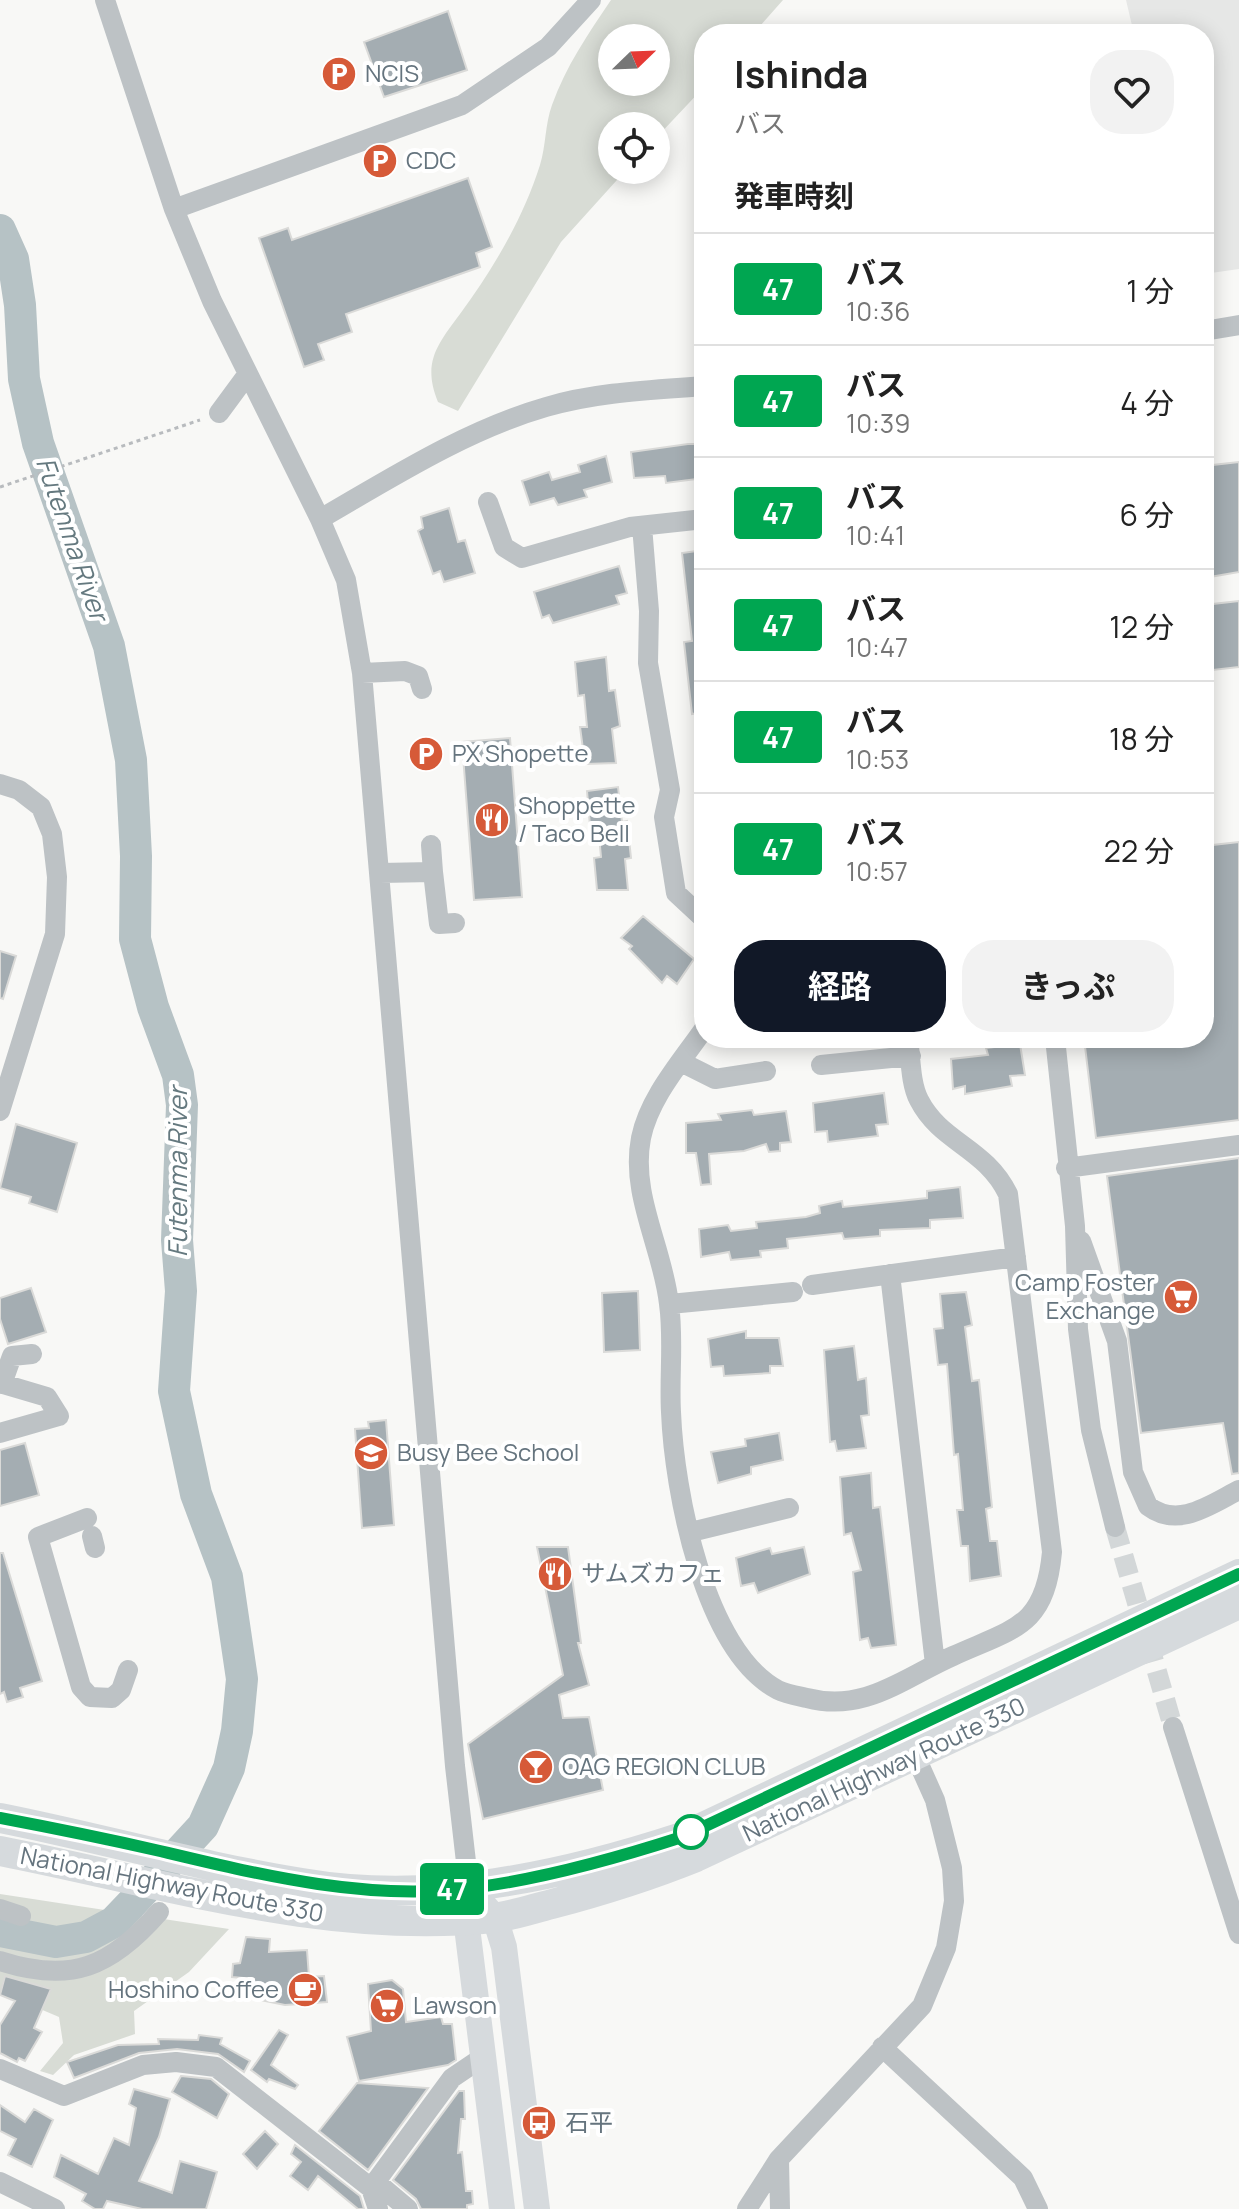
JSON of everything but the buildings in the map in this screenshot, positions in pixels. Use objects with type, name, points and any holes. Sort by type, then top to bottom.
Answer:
[{"type":"highway","name":"National Highway Route 330","points":[[0,1851],[215,1898],[360,1919],[480,1919],[629,1883],[696,1857],[1239,1574]]},
{"type":"highway","name":"National Highway Route 330","points":[[0,1818],[302,1884],[346,1888],[469,1888],[616,1859],[682,1837],[1239,1604]]},
{"type":"main road","points":[[469,1888],[480,1919],[483,2057],[502,2209]]},
{"type":"main road","points":[[480,1919],[504,1947],[537,2209]]},
{"type":"street","points":[[105,0],[174,209],[247,375],[320,519],[346,580],[362,673],[443,1621],[469,1888]]},
{"type":"street","points":[[174,209],[462,105],[548,47],[591,0]]},
{"type":"street","points":[[1214,329],[1239,325]]},
{"type":"street","points":[[219,413],[247,375]]},
{"type":"street","points":[[320,519],[497,424],[546,407],[586,398],[694,387]]},
{"type":"street","points":[[488,502],[504,547],[512,555],[522,558],[630,527],[694,520]]},
{"type":"street","points":[[642,526],[649,611],[648,663],[670,790],[664,817],[676,893],[694,910]]},
{"type":"street","points":[[362,673],[405,671],[418,676],[422,689]]},
{"type":"street","points":[[0,784],[19,790],[41,807],[52,834],[57,877],[55,934],[0,1111]]},
{"type":"street","points":[[431,845],[439,924],[455,923]]},
{"type":"street","points":[[380,873],[433,872]]},
{"type":"street","points":[[694,1043],[654,1102],[641,1138],[642,1202],[670,1304],[671,1413],[677,1483],[708,1603],[728,1640],[753,1673],[780,1691],[836,1702],[864,1700],[1017,1627],[1045,1597],[1052,1552],[1008,1194],[997,1172],[979,1154],[932,1121],[917,1097],[910,1048]]},
{"type":"street","points":[[821,1065],[905,1048]]},
{"type":"street","points":[[1056,1048],[1066,1168],[1075,1226],[1078,1329],[1091,1430],[1115,1527]]},
{"type":"street","points":[[681,1062],[715,1079],[766,1071]]},
{"type":"street","points":[[1066,1168],[1239,1145]]},
{"type":"street","points":[[1075,1226],[1117,1341],[1133,1472],[1148,1506],[1172,1517],[1193,1513],[1239,1490]]},
{"type":"street","points":[[670,1304],[1016,1257]]},
{"type":"street","points":[[890,1274],[935,1664]]},
{"type":"street","points":[[0,1433],[59,1416],[47,1397],[1,1384],[12,1356],[32,1354]]},
{"type":"street","points":[[691,1532],[789,1508]]},
{"type":"street","points":[[91,1534],[38,1537],[81,1687],[90,1697],[112,1698],[121,1690],[128,1670]]},
{"type":"street","points":[[1173,1727],[1239,1934]]},
{"type":"street","points":[[747,2209],[779,2159],[922,2006],[946,1948],[954,1901],[952,1868],[935,1800],[910,1744]]},
{"type":"street","points":[[0,1909],[21,1916]]},
{"type":"street","points":[[0,1961],[39,1973],[80,1968],[111,1956],[135,1939],[159,1912]]},
{"type":"street","points":[[882,2047],[1023,2178],[1038,2209]]},
{"type":"street","points":[[378,2209],[374,2185],[452,2078],[483,2057]]},
{"type":"street","points":[[0,2069],[64,2096],[143,2065],[176,2062],[216,2067],[408,2209]]},
{"type":"street","points":[[779,2159],[780,2209]]},
{"type":"street","points":[[0,2182],[55,2209]]},
{"type":"path","points":[[0,487],[219,413]]},
{"type":"shaded area","points":[[611,0],[783,0],[762,24],[694,24],[694,98],[670,123],[670,112],[598,112],[598,184],[613,184],[561,242],[458,411],[438,402],[431,376],[434,355],[516,224],[540,165],[550,112],[564,77]]},
{"type":"shaded area","points":[[1126,0],[1239,0],[1239,269],[1214,273],[1214,24],[1132,24]]},
{"type":"shaded area","points":[[0,1894],[229,1929],[189,1972],[134,2011],[135,2034],[74,2055],[53,2075],[40,2071],[63,2043],[59,2017],[0,1992]]},
{"type":"waterway","name":"Futenma River","points":[[0,230],[13,259],[20,305],[24,379],[38,443],[109,646],[131,760],[136,856],[135,939],[153,1007],[178,1075],[182,1105],[177,1240],[181,1291],[174,1391],[196,1494],[227,1577],[242,1679],[237,1731],[229,1768],[203,1826],[114,1922],[86,1937],[56,1942],[0,1931]]},
{"type":"tunnel","points":[[1115,1527],[1173,1727]]},
{"type":"bus line","name":"47","points":[[0,1818],[302,1884],[423,1889],[469,1888],[513,1880],[616,1859],[682,1837],[1239,1574]]},
{"type":"place","name":"NCIS","points":[[339,74]]},
{"type":"place","name":"CDC","points":[[380,161]]},
{"type":"place","name":"PX Shopette","points":[[426,754]]},
{"type":"place","name":"Shoppette / Taco Bell","points":[[492,820]]},
{"type":"place","name":"Camp Foster Exchange","points":[[1181,1297]]},
{"type":"place","name":"Busy Bee School","points":[[371,1453]]},
{"type":"place","name":"サムズカフェ","points":[[555,1574]]},
{"type":"place","name":"OAG REGION CLUB","points":[[536,1767]]},
{"type":"place","name":"Hoshino Coffee","points":[[305,1990]]},
{"type":"place","name":"Lawson","points":[[387,2006]]},
{"type":"place","name":"石平","points":[[539,2123]]}]
